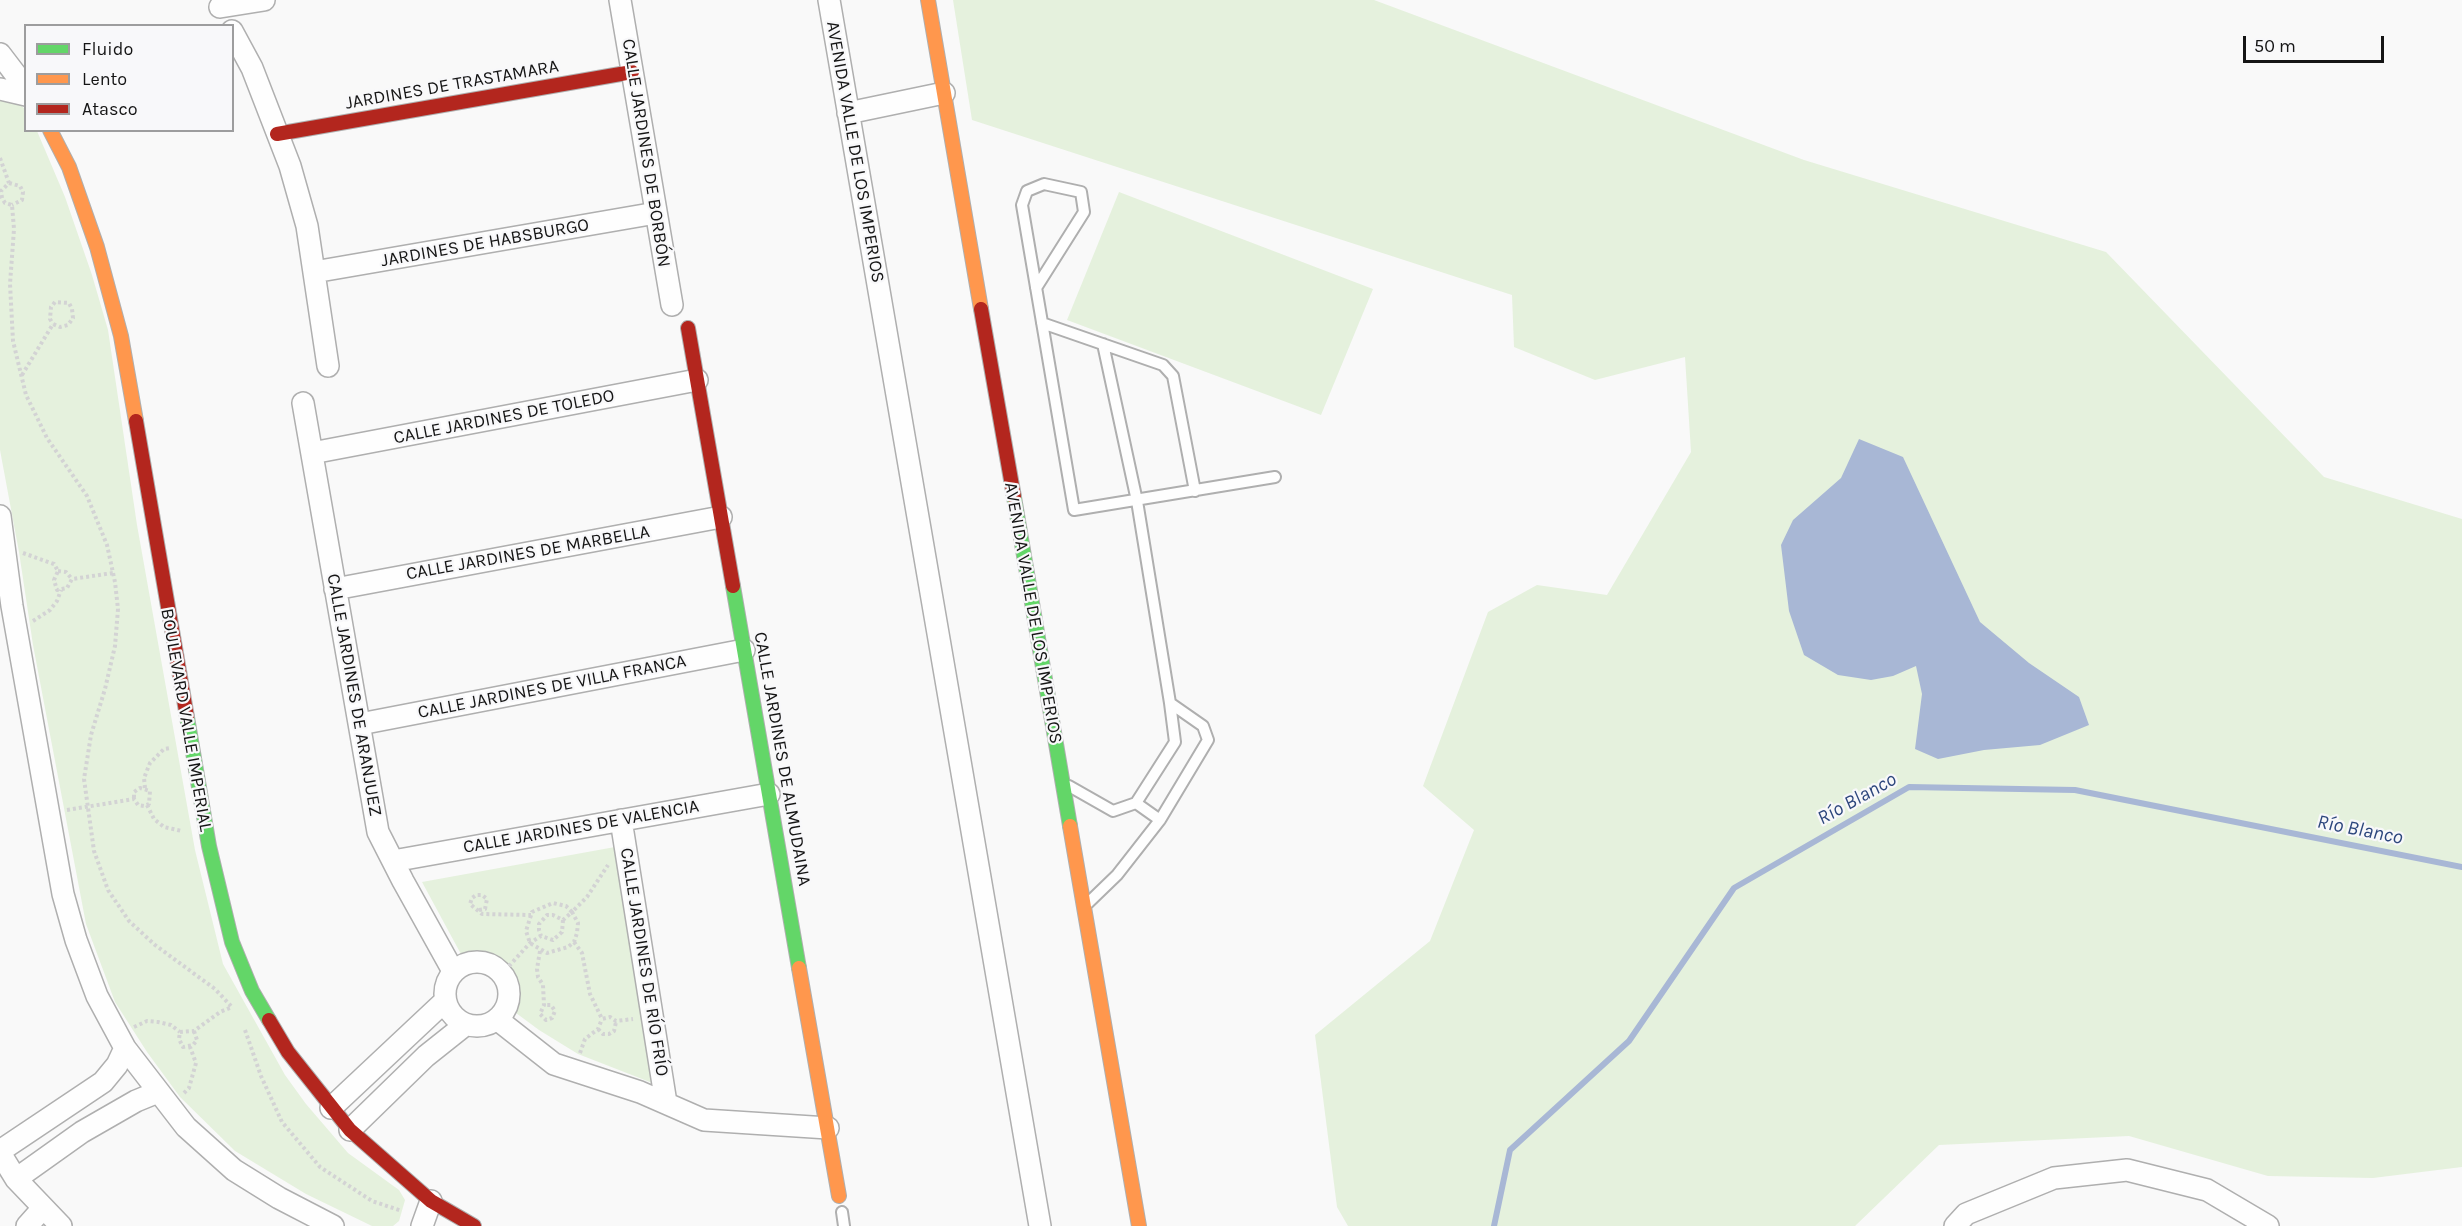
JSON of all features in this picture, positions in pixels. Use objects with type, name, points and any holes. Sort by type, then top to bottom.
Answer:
[{"type":"street","points":[[222,11],[264,0]]},
{"type":"street","name":"CALLE JARDINES DE BORBÓN","points":[[620,0],[672,305]]},
{"type":"street","name":"AVENIDA VALLE DE LOS IMPERIOS","points":[[829,0],[1040,1226]]},
{"type":"street","name":"AVENIDA VALLE DE LOS IMPERIOS","points":[[928,0],[1139,1226]]},
{"type":"street","points":[[234,35],[252,68],[290,166],[307,226],[328,366]]},
{"type":"street","points":[[0,54],[24,85]]},
{"type":"street","name":"JARDINES DE TRASTAMARA","points":[[277,134],[632,72]]},
{"type":"street","points":[[0,89],[24,95]]},
{"type":"street","points":[[848,113],[944,93]]},
{"type":"street","name":"BOULEVARD VALLE IMPERIAL","points":[[51,132],[69,167],[97,247],[121,336],[209,846],[232,942],[252,991],[282,1042],[331,1108],[350,1130],[431,1201],[466,1224]]},
{"type":"street","name":"JARDINES DE HABSBURGO","points":[[314,272],[656,213]]},
{"type":"street","name":"CALLE JARDINES DE ALMUDAINA","points":[[688,328],[839,1196]]},
{"type":"street","name":"CALLE JARDINES DE TOLEDO","points":[[312,453],[697,380]]},
{"type":"street","name":"CALLE JARDINES DE ARANJUEZ","points":[[303,403],[378,832],[453,971]]},
{"type":"street","points":[[0,516],[6,607],[63,894],[76,940],[97,996],[125,1048],[186,1127],[234,1170],[279,1198],[333,1226]]},
{"type":"street","name":"CALLE JARDINES DE MARBELLA","points":[[335,589],[721,518]]},
{"type":"street","name":"CALLE JARDINES DE VILLA FRANCA","points":[[360,724],[744,650]]},
{"type":"street","name":"CALLE JARDINES DE VALENCIA","points":[[393,861],[769,794]]},
{"type":"street","name":"CALLE JARDINES DE RÍO FRÍO","points":[[621,820],[666,1103]]},
{"type":"street","points":[[468,962],[486,963],[501,972],[509,987],[508,1005],[498,1020],[482,1027],[465,1025],[452,1016],[445,1001],[446,985],[453,971],[468,962]]},
{"type":"street","points":[[331,1108],[445,1001]]},
{"type":"street","points":[[498,1020],[554,1064],[640,1092],[704,1120],[828,1128]]},
{"type":"street","points":[[350,1130],[426,1056],[465,1025]]},
{"type":"street","points":[[61,1226],[16,1179],[0,1152],[103,1082],[117,1065],[125,1048]]},
{"type":"street","points":[[375,1067],[393,1088]]},
{"type":"street","points":[[16,1179],[82,1132],[136,1101],[158,1092]]},
{"type":"street","points":[[1955,1226],[1966,1214],[2054,1178],[2127,1170],[2207,1190],[2268,1226]]},
{"type":"street","points":[[422,1226],[431,1201]]},
{"type":"street","points":[[27,1226],[43,1208]]},
{"type":"lane","points":[[1036,288],[1084,212],[1081,192],[1044,184],[1027,191],[1022,205],[1036,288],[1074,510],[1275,477]]},
{"type":"lane","points":[[1042,323],[1163,365],[1173,376],[1195,491]]},
{"type":"lane","points":[[1062,782],[1113,811],[1136,803],[1175,742],[1137,501],[1103,344]]},
{"type":"lane","points":[[1084,908],[1117,875],[1160,820],[1208,740],[1203,726],[1170,703]]},
{"type":"lane","points":[[1136,803],[1160,820]]},
{"type":"lane","points":[[842,1212],[844,1226]]},
{"type":"path","points":[[0,158],[9,183]]},
{"type":"path","points":[[9,183],[20,186],[23,192],[22,200],[12,205],[5,203],[1,191],[9,183]]},
{"type":"path","points":[[12,205],[14,229],[10,284],[11,314],[13,341],[26,395],[47,438],[87,496],[107,545],[118,609],[115,646],[91,735],[84,779],[94,851],[108,890],[129,921],[155,945],[215,989],[232,1006],[238,1016]]},
{"type":"path","points":[[55,302],[69,303],[73,318],[68,325],[60,327],[53,324],[50,319],[51,307],[55,302]]},
{"type":"path","points":[[22,376],[53,324]]},
{"type":"path","points":[[19,552],[54,564],[58,571]]},
{"type":"path","points":[[58,571],[66,572],[72,579]]},
{"type":"path","points":[[58,571],[54,580],[57,590],[68,588],[72,579]]},
{"type":"path","points":[[72,579],[113,573]]},
{"type":"path","points":[[30,623],[50,610],[61,590]]},
{"type":"path","points":[[145,788],[144,778],[150,763],[164,749],[177,746]]},
{"type":"path","points":[[145,788],[134,792],[134,799],[138,805],[147,805]]},
{"type":"path","points":[[145,788],[150,791],[151,798],[147,805]]},
{"type":"path","points":[[64,811],[134,799]]},
{"type":"path","points":[[147,805],[154,819],[164,827],[175,831],[191,831]]},
{"type":"path","points":[[541,936],[553,940],[559,937],[563,920],[587,897],[606,869],[609,859]]},
{"type":"path","points":[[479,910],[485,909],[487,904],[487,899],[482,895],[472,898],[470,904],[482,914],[531,915]]},
{"type":"path","points":[[553,903],[566,906],[572,912],[578,923],[574,942],[559,951],[547,953],[530,944],[526,931],[531,915],[542,906],[553,903]]},
{"type":"path","points":[[541,936],[539,924],[547,915],[563,920]]},
{"type":"path","points":[[509,966],[541,936]]},
{"type":"path","points":[[574,942],[582,953],[590,994],[602,1018],[598,1029],[585,1039],[580,1053]]},
{"type":"path","points":[[540,951],[537,969],[538,977],[543,985],[544,1005]]},
{"type":"path","points":[[131,1028],[147,1022],[158,1022],[171,1025],[180,1032],[194,1031],[220,1012],[238,1005]]},
{"type":"path","points":[[602,1018],[610,1017],[616,1021],[642,1017]]},
{"type":"path","points":[[598,1029],[603,1034],[609,1034],[616,1027],[616,1021]]},
{"type":"path","points":[[244,1025],[261,1076],[282,1122],[320,1167],[372,1201],[402,1211]]},
{"type":"path","points":[[180,1032],[179,1039],[183,1047],[190,1047],[197,1040],[194,1031]]},
{"type":"path","points":[[180,1097],[189,1088],[193,1075],[195,1064],[190,1047]]},
{"type":"green space","points":[[953,0],[1374,0],[1804,160],[2106,252],[2324,477],[2462,519],[2462,1167],[2373,1178],[2268,1176],[2129,1136],[1939,1145],[1855,1226],[1348,1226],[1337,1207],[1315,1035],[1430,941],[1474,830],[1423,786],[1488,612],[1537,585],[1607,595],[1691,452],[1685,357],[1595,380],[1514,347],[1512,295],[972,120]]},
{"type":"green space","points":[[0,100],[17,102],[24,108],[24,132],[37,132],[65,197],[108,330],[137,525],[195,850],[223,964],[285,1075],[306,1104],[348,1153],[399,1190],[405,1200],[399,1221],[393,1226],[372,1226],[306,1194],[235,1151],[180,1097],[147,1052],[115,1002],[86,924],[33,645],[0,450]]},
{"type":"green space","points":[[1119,192],[1373,289],[1321,415],[1067,320]]},
{"type":"green space","points":[[615,847],[655,1084],[578,1054],[512,1010],[516,990],[507,968],[491,958],[477,955],[462,956],[422,882]]},
{"type":"water","points":[[1859,439],[1903,457],[1980,622],[2029,663],[2079,697],[2089,725],[2040,745],[1984,750],[1938,759],[1915,749],[1922,694],[1916,666],[1893,676],[1871,680],[1838,675],[1804,655],[1789,611],[1781,545],[1793,520],[1841,478]]},
{"type":"waterway","name":"Río Blanco","points":[[1494,1226],[1510,1150],[1629,1041],[1734,888],[1909,787],[2075,790],[2462,867]]},
{"type":"traffic: fast","points":[[1014,497],[1070,826]]},
{"type":"traffic: fast","points":[[733,586],[799,968]]},
{"type":"traffic: fast","points":[[187,717],[209,846],[232,942],[252,991],[269,1020]]},
{"type":"traffic: slow","points":[[928,0],[981,309]]},
{"type":"traffic: slow","points":[[51,132],[69,167],[97,247],[121,336],[136,421]]},
{"type":"traffic: slow","points":[[1070,826],[1139,1226]]},
{"type":"traffic: slow","points":[[799,968],[839,1196]]},
{"type":"traffic: jam","points":[[277,134],[632,72]]},
{"type":"traffic: jam","points":[[981,309],[1014,497]]},
{"type":"traffic: jam","points":[[688,328],[733,586]]},
{"type":"traffic: jam","points":[[136,421],[187,717]]},
{"type":"traffic: jam","points":[[269,1020],[288,1052],[350,1130],[431,1201],[474,1226]]}]
